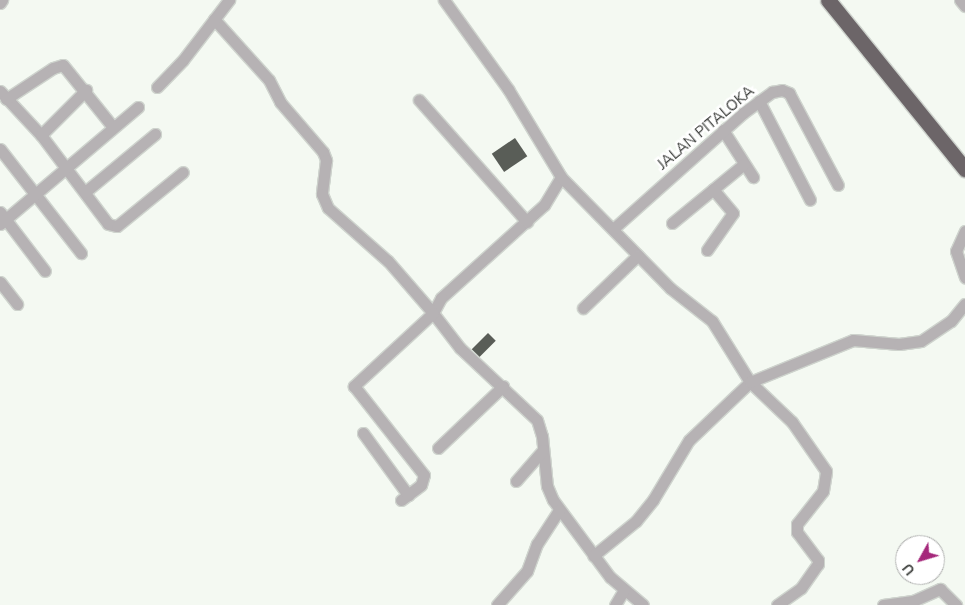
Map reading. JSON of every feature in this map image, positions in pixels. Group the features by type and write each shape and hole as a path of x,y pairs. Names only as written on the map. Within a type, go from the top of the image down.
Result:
{"highway":[{"path":"828,0 965,169"}],"street":[{"path":"157,87 183,60 229,0"},
{"path":"444,0 508,89 560,177 670,288 712,321 750,382 792,422 826,471 823,491 797,524 797,532 818,560 818,564 801,588 777,605"},
{"path":"960,0 965,6"},
{"path":"214,19 269,80 280,102 323,152 326,160 322,194 328,208 388,261 460,348 503,386 541,427 547,486 559,510 593,556 624,590 643,605"},
{"path":"112,126 86,90 60,65 3,95 41,135 108,224 116,226 183,172"},
{"path":"41,135 86,90"},
{"name":"JALAN PITALOKA","path":"613,229 723,130 772,92 789,92 838,185"},
{"path":"419,100 527,222"},
{"path":"758,101 810,200"},
{"path":"45,271 2,219 37,195 112,126 138,106"},
{"path":"723,130 753,177"},
{"path":"85,192 155,134"},
{"path":"0,149 81,253"},
{"path":"672,223 744,164"},
{"path":"363,433 404,498 421,486 424,475 354,386 432,313 441,298 527,222 552,196 560,177"},
{"path":"707,250 733,213 713,189"},
{"path":"965,231 956,251 965,277"},
{"path":"583,308 638,255"},
{"path":"0,282 17,304"},
{"path":"593,556 636,521 653,500 689,440 750,382 853,340 898,344 921,341 951,321 965,304"},
{"path":"438,448 503,386"},
{"path":"516,481 543,450"},
{"path":"498,605 527,571 537,544 559,510"},
{"path":"883,605 913,601 940,589 956,605"},
{"path":"615,605 624,590"}],"building":[{"path":"515,138 527,156 504,172 492,154"},
{"path":"488,333 496,341 480,357 472,349"}]}
